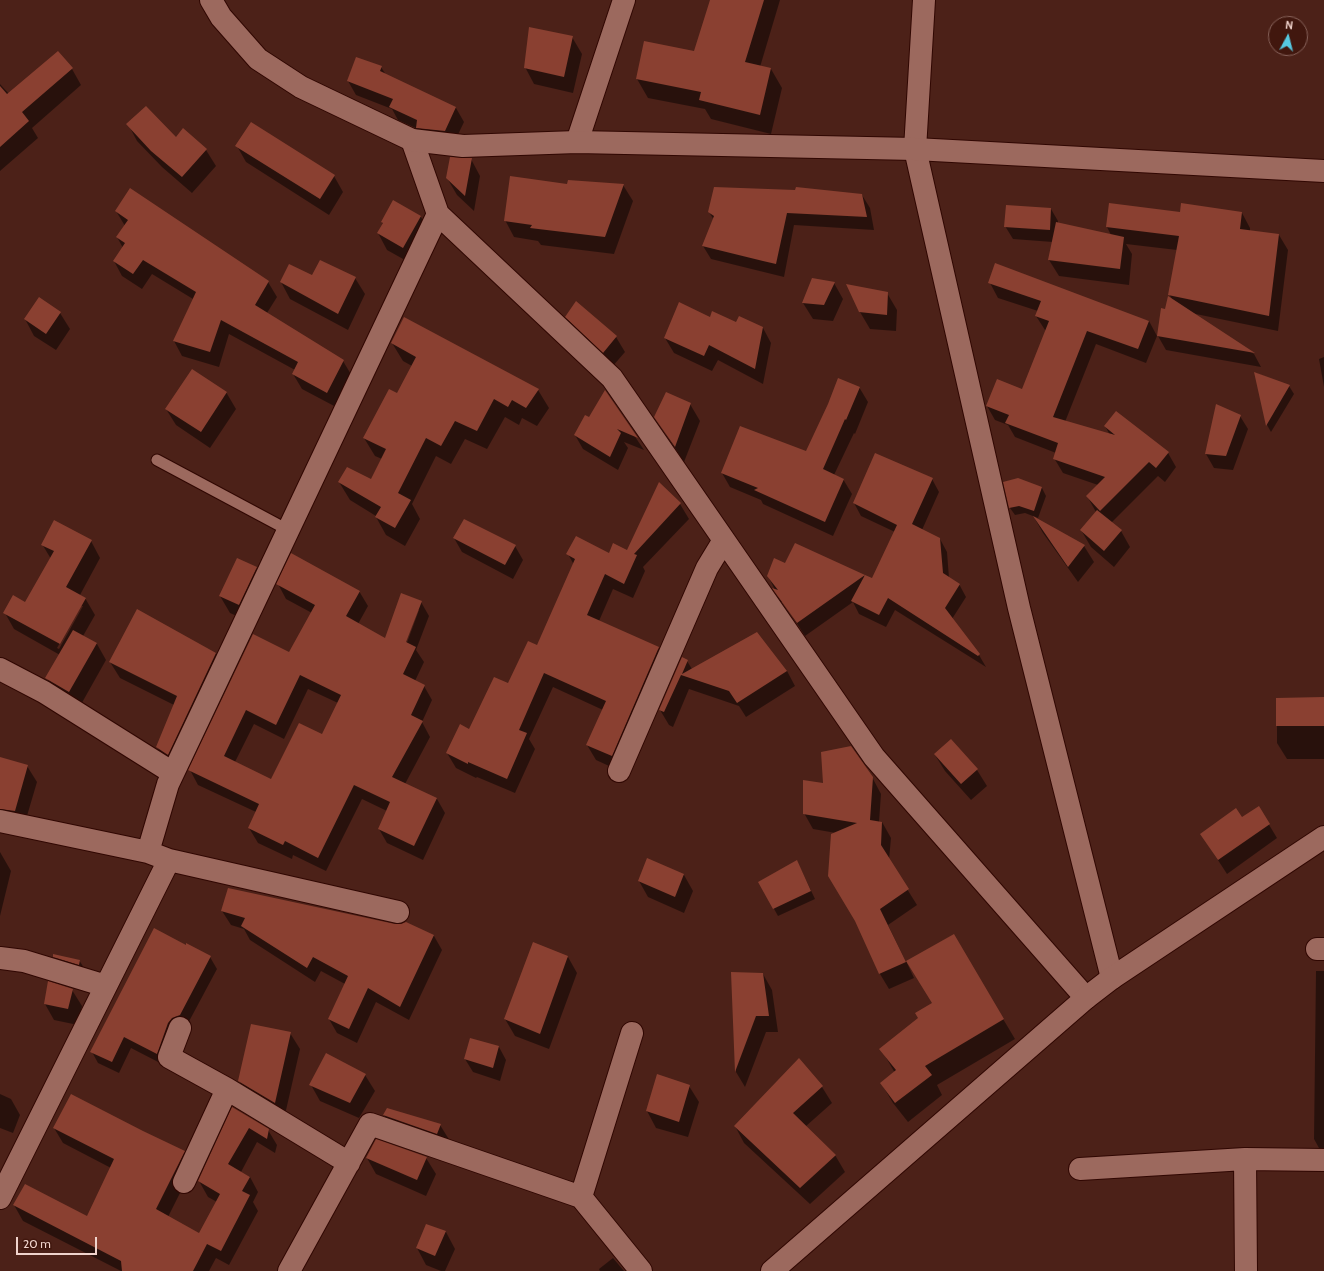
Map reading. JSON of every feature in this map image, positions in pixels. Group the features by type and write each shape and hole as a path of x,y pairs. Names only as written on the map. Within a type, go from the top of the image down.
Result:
{"street":[{"path":"210,0 221,17 258,59 301,87 412,140 463,146 577,142 915,149 1324,171"},
{"path":"577,142 624,0"},
{"path":"924,0 915,149 1019,608 1112,978"},
{"path":"412,140 438,214 612,378 874,758 1086,998"},
{"path":"148,852 168,784 173,773 438,214"},
{"path":"619,771 707,568 724,540"},
{"path":"0,669 44,692 173,773"},
{"path":"0,821 148,852 169,860 398,912"},
{"path":"772,1271 1086,998 1112,978 1324,837"},
{"path":"0,1198 169,860"},
{"path":"0,958 24,961 106,986"},
{"path":"180,1028 170,1057 226,1088 349,1163"},
{"path":"581,1197 632,1033"},
{"path":"184,1182 226,1088"},
{"path":"289,1271 370,1124 581,1197 641,1271"},
{"path":"1080,1169 1245,1159 1324,1160"},
{"path":"1245,1159 1246,1271"}],"lane":[{"path":"157,460 288,530"}],"building":[{"path":"710,0 764,0 745,62 771,68 760,115 699,100 701,92 636,79 644,41 694,51"},
{"path":"529,27 573,36 564,77 524,68"},
{"path":"58,51 73,68 22,112 29,121 0,147 0,86 7,94"},
{"path":"356,57 382,66 380,71 456,107 445,131 416,128 417,120 389,107 393,99 347,81"},
{"path":"146,106 176,137 183,128 207,149 182,177 151,151 126,124"},
{"path":"251,122 335,175 320,199 235,146"},
{"path":"450,157 472,158 465,196 446,178"},
{"path":"510,176 567,184 568,180 624,184 605,237 530,228 532,225 504,221"},
{"path":"714,187 795,190 796,187 862,194 867,217 787,213 776,264 702,246 714,216 708,212"},
{"path":"130,188 269,281 255,305 344,360 327,393 292,374 298,362 221,320 210,352 173,341 196,292 143,260 133,274 113,261 125,243 116,237 128,220 115,211"},
{"path":"393,200 421,216 403,248 377,233"},
{"path":"1109,203 1180,212 1181,203 1242,212 1240,229 1279,234 1269,316 1168,295 1179,236 1106,227"},
{"path":"1006,205 1051,208 1050,230 1004,227"},
{"path":"1056,222 1124,237 1120,269 1048,260"},
{"path":"320,260 356,277 338,314 280,282 289,264 312,275"},
{"path":"995,263 1149,321 1138,349 1087,331 1053,417 1115,435 1104,426 1116,411 1169,452 1156,468 1149,462 1100,511 1086,496 1105,477 1053,459 1058,443 1005,423 1009,415 986,406 997,379 1022,389 1049,321 1035,316 1041,301 988,283"},
{"path":"812,278 835,282 824,305 802,303"},
{"path":"846,284 888,292 887,315 859,312"},
{"path":"1168,296 1255,353 1157,336 1161,308 1165,309"},
{"path":"39,297 61,312 46,334 24,319"},
{"path":"576,301 617,336 603,353 565,317"},
{"path":"679,302 710,317 712,311 736,322 739,316 763,327 755,369 709,345 704,356 664,338"},
{"path":"404,317 539,389 526,408 512,400 508,407 494,399 477,431 455,421 441,446 426,438 398,493 411,500 395,528 375,517 381,507 338,482 347,467 371,479 386,449 363,438 389,389 397,393 416,357 391,343"},
{"path":"192,369 227,392 201,432 165,409"},
{"path":"1254,372 1290,385 1266,426"},
{"path":"838,378 860,387 823,469 844,479 825,522 754,490 758,488 721,473 740,426 806,451 828,404"},
{"path":"605,390 638,438 617,429 621,433 610,457 574,435 585,415 589,417"},
{"path":"666,392 691,403 675,447 654,417"},
{"path":"1216,404 1241,415 1226,456 1205,454"},
{"path":"875,453 933,478 912,524 940,538 943,573 960,584 945,608 980,654 978,656 888,598 879,615 851,601 865,575 872,578 897,525 853,503"},
{"path":"1018,478 1042,487 1034,511 1019,506 1009,508 1003,482"},
{"path":"659,482 681,503 634,554 637,555 624,584 605,574 587,615 659,647 612,756 586,745 606,701 544,673 519,730 527,733 507,779 468,762 468,764 446,753 460,724 469,729 494,677 508,683 528,641 537,645 575,559 566,554 576,536 609,553 613,543 627,550"},
{"path":"1097,510 1122,530 1104,551 1080,530"},
{"path":"1033,516 1085,545 1068,567"},
{"path":"464,519 516,545 505,565 453,538"},
{"path":"54,520 92,540 66,587 86,598 60,644 3,613 13,595 25,602 54,551 41,545"},
{"path":"795,543 865,575 797,623 772,588 778,590 767,576 774,558 785,563"},
{"path":"291,553 360,591 346,616 385,638 401,593 422,601 406,642 416,647 403,674 425,685 411,715 423,721 392,777 437,798 414,846 378,829 390,802 354,785 318,858 285,841 283,845 248,828 259,804 188,770 253,634 289,652 315,605 276,584","holes":["300,675 341,695 322,734 299,723 271,779 224,756 246,710 276,725"]},
{"path":"237,558 257,567 239,605 219,596"},
{"path":"137,609 216,653 168,755 156,747 177,696 109,662"},
{"path":"73,630 97,643 69,692 45,678"},
{"path":"757,632 787,671 737,703 729,691 681,675 664,712 659,710 682,657 688,660 682,674"},
{"path":"1324,697 1324,726 1276,726 1276,698"},
{"path":"951,739 978,769 961,784 934,754"},
{"path":"851,746 873,777 870,820 882,822 881,845 909,889 880,909 906,962 879,974 855,921 828,876 831,834 857,823 803,814 803,780 823,783 821,752"},
{"path":"0,757 28,765 15,811 0,809"},
{"path":"1259,806 1270,824 1218,860 1200,834 1236,808 1242,817"},
{"path":"647,858 684,874 675,897 638,881"},
{"path":"797,860 811,891 773,909 758,882"},
{"path":"228,888 395,924 406,922 434,935 400,1007 368,988 349,1029 328,1019 348,976 313,957 307,968 241,926 245,918 221,911"},
{"path":"154,928 211,956 180,1015 172,1018 168,1023 157,1054 124,1037 112,1062 90,1052"},
{"path":"954,934 1004,1019 925,1066 932,1075 895,1103 880,1083 896,1070 879,1049 918,1018 915,1013 932,1003 906,961"},
{"path":"533,942 568,956 540,1034 504,1019"},
{"path":"53,954 80,960 79,965 53,957"},
{"path":"731,972 763,973 769,1016 756,1016 735,1072"},
{"path":"48,981 73,989 68,1009 44,1004"},
{"path":"251,1024 291,1032 275,1103 238,1081"},
{"path":"470,1038 499,1046 493,1068 464,1059"},
{"path":"326,1053 366,1074 350,1103 309,1085"},
{"path":"799,1058 823,1086 793,1113 836,1155 800,1188 734,1126"},
{"path":"657,1074 690,1085 679,1122 646,1111"},
{"path":"71,1094 185,1151 156,1209 199,1233 220,1194 198,1181 232,1107 269,1129 267,1139 249,1128 228,1164 250,1177 242,1191 250,1195 221,1251 207,1244 193,1271 122,1271 121,1261 13,1205 25,1184 87,1216 114,1159 53,1128"},
{"path":"387,1108 441,1124 437,1134 383,1115"},
{"path":"376,1139 427,1157 417,1180 366,1158"},
{"path":"426,1224 446,1231 435,1256 416,1248"}]}
